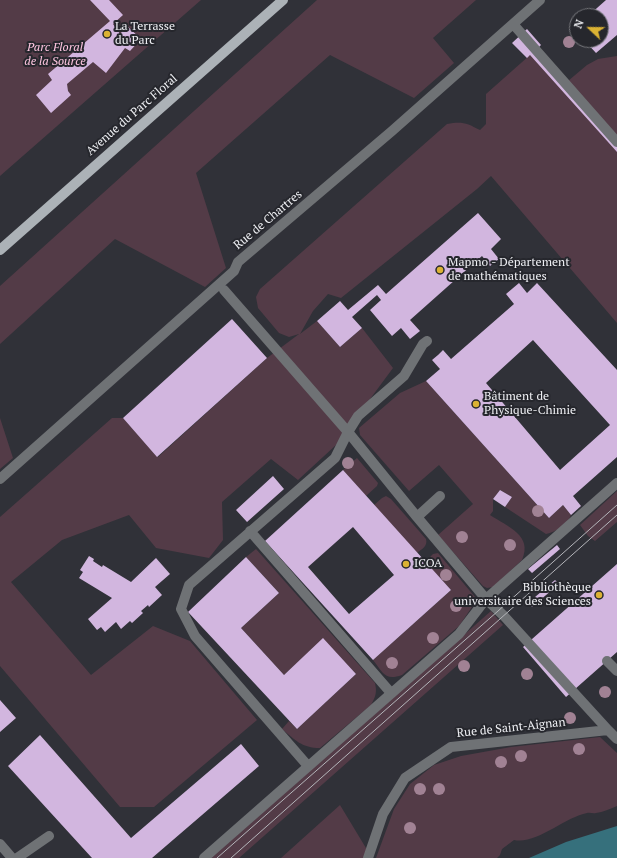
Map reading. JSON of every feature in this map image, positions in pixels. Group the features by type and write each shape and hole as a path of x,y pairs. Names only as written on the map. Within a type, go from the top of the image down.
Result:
{"main road":[{"name":"Avenue du Parc Floral","path":"0,250 282,0"}],"street":[{"name":"Rue de Chartres","path":"0,479 228,277 234,271 238,262 392,132 540,0"},
{"path":"513,24 617,142"},
{"path":"224,290 348,432 486,599 504,616 617,739"},
{"path":"308,766 195,636 182,609 189,585 335,458 358,416 404,376 426,341"},
{"path":"204,858 459,634 486,599 617,483"},
{"path":"417,517 440,496"},
{"path":"250,531 391,693"},
{"path":"607,661 616,671"},
{"name":"Rue de Saint-Aignan","path":"368,858 383,814 405,778 451,747 608,730"},
{"path":"17,858 49,836"},
{"path":"0,844 12,858"}],"green space":[{"name":"Parc Floral de la Source","path":"0,0 201,0 0,176"},
{"path":"317,0 476,0 433,38 454,63 414,98 330,55 196,173 226,268 205,287 115,239 0,344 0,286"},
{"path":"530,55 568,81 587,65 598,59 617,56 617,323 491,176 477,189 341,298 328,294 313,311 300,334 317,321 340,347 362,328 393,368 336,445 298,480 271,459 222,502 223,540 209,558 156,548 129,515 62,540 11,582 91,675 153,626 190,641 257,720 154,807 120,807 0,666 0,517 112,418 123,418 158,457 267,358 299,334 289,337 279,333 258,308 256,297 260,289 447,124 464,123 480,130 486,124 486,94"},
{"path":"426,381 549,518 563,505 571,515 561,527 546,534 505,507 512,497 500,490 493,499 493,511 490,515 517,533 524,544 525,551 522,560 493,587 487,588 483,586 438,535 473,504 439,465 409,491 360,435 359,428 400,393"},
{"path":"0,418 13,458 0,469"},
{"path":"357,458 378,483 377,486 366,496 343,470"},
{"path":"617,491 617,522 595,541 588,536 580,525"},
{"path":"386,496 391,499 426,539 423,549 417,553 374,505"},
{"path":"256,549 375,683 376,694 371,705 320,748 303,745 282,729 289,721 297,729 356,674 323,639 284,675 241,628 279,593 246,557"},
{"path":"438,553 475,597 476,601 459,626 402,675 392,677 385,675 373,660 451,590 425,562 433,554"},
{"path":"491,611 503,625 239,858 211,858"},
{"path":"600,737 617,753 617,806 601,812 588,813 578,816 532,838 514,840 502,849 497,858 376,858 394,809 410,784 434,765 461,756 511,747"},
{"path":"340,805 372,858 281,858"}],"water":[{"path":"617,826 617,858 529,858 566,842"}],"building":[{"path":"90,0 109,0 123,15 113,24 120,34 127,26 141,39 130,51 125,48 106,73 93,62 67,84 68,91 71,95 51,113 36,95 52,80 48,74 110,21"},
{"path":"606,0 617,0 617,35 609,42 609,8 597,8"},
{"path":"527,29 541,45 538,48 617,136 617,152 530,55 527,58 512,43"},
{"path":"591,48 602,48 596,53"},
{"name":"Mapmo - Département de mathématiques","path":"478,213 501,239 491,249 499,259 490,266 482,256 410,320 420,331 410,339 401,328 392,336 370,310 381,300 377,295 352,317 362,328 340,347 317,321 340,301 348,310 378,285 386,294"},
{"name":"Bâtiment de Physique-Chimie","path":"519,283 527,293 537,283 617,370 617,457 573,496 581,506 571,515 563,505 549,518 426,381 440,369 432,360 443,350 451,359 514,304 506,294","holes":["533,340 610,425 560,470 486,383"]},
{"path":"232,319 267,358 157,457 123,418"},
{"name":"ICOA","path":"343,470 451,590 373,660 265,541","holes":["353,527 394,575 349,614 308,567"]},
{"path":"273,476 284,489 247,522 236,510"},
{"path":"500,490 512,497 505,507 493,499"},
{"path":"557,545 560,549 532,573 528,569"},
{"path":"89,556 94,559 93,561 102,567 103,565 131,582 156,558 170,574 155,587 162,595 149,607 148,605 141,611 143,613 132,623 130,621 121,629 116,622 105,632 101,627 97,630 88,619 112,598 79,578 83,572 80,570"},
{"path":"246,557 279,593 241,628 284,675 323,638 356,674 297,729 188,612"},
{"name":"Bibliothèque universitaire des Sciences","path":"617,564 617,652 566,697 523,647"},
{"path":"555,580 559,584 532,607 528,603"},
{"path":"0,700 16,718 0,732"},
{"path":"40,735 131,838 241,744 259,766 152,858 92,858 8,766"}],"tram line":[{"path":"217,858 617,505"},
{"path":"231,858 617,515"}],"place":[{"name":"La Terrasse du Parc","path":"107,34"},
{"name":"Mapmo - Département de mathématiques","path":"440,270"},
{"name":"Bâtiment de Physique-Chimie","path":"476,404"},
{"name":"ICOA","path":"406,564"},
{"name":"Bibliothèque universitaire des Sciences","path":"599,595"}]}
